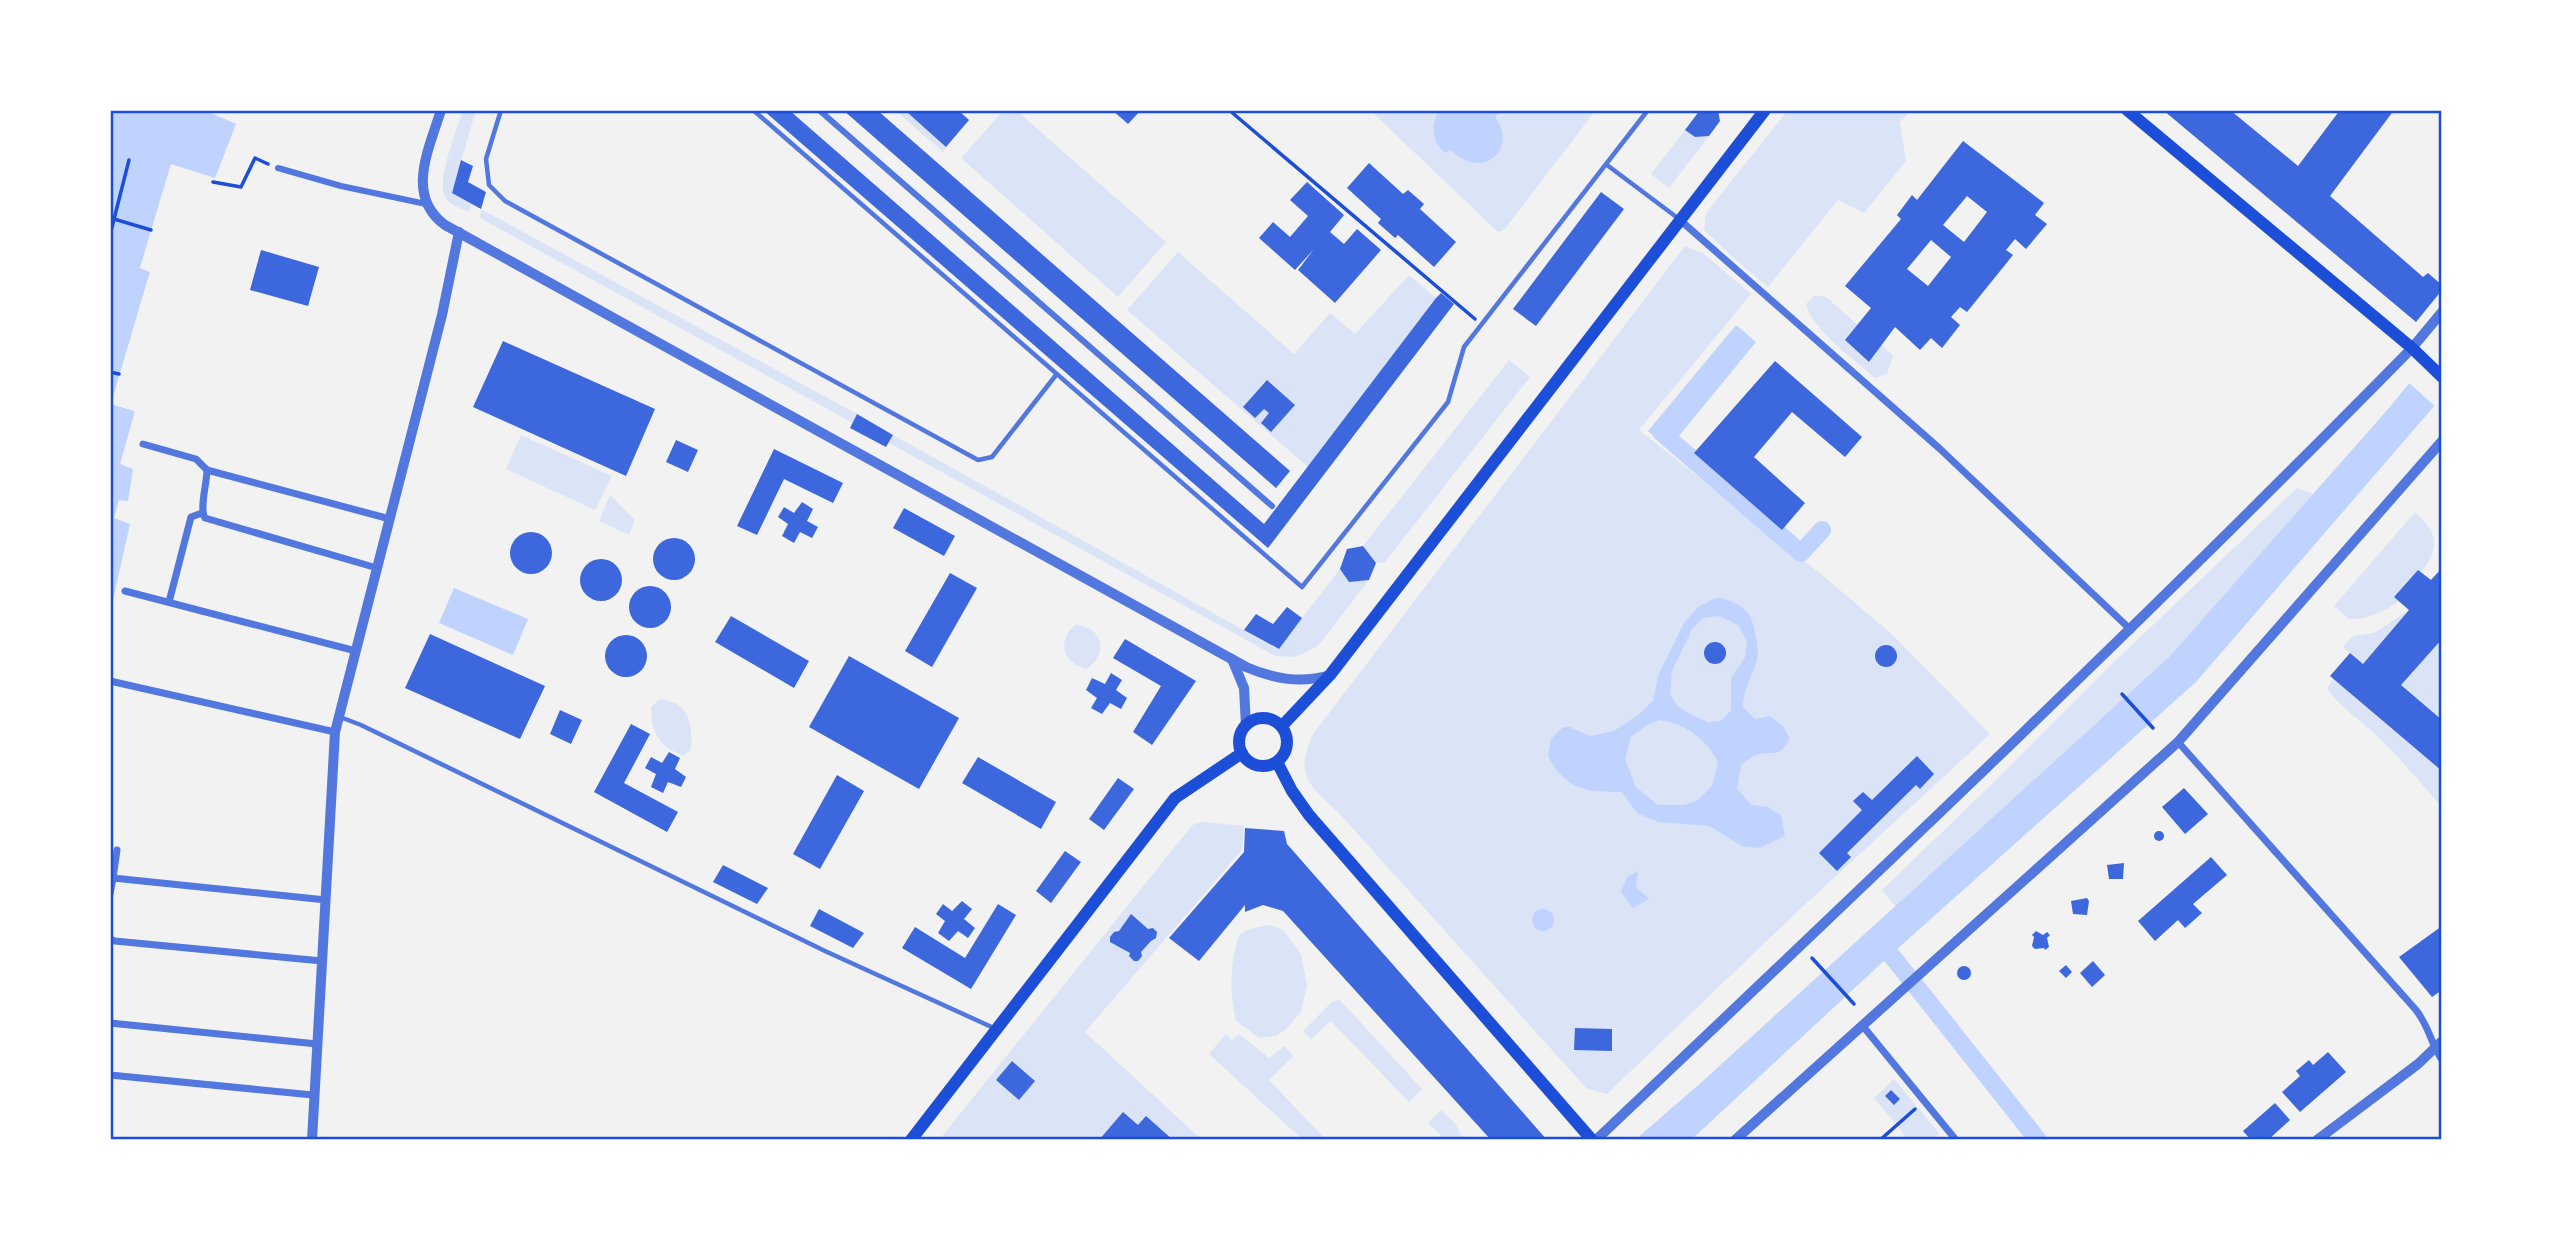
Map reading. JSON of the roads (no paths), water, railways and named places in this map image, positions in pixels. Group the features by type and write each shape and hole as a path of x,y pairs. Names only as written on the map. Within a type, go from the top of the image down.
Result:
{"main road":[{"path":"1282,726 1330,675 1765,110"},
{"path":"2127,110 2416,352 2442,377"},
{"path":"1261,718 1282,726 1288,741 1287,750 1277,762 1261,766 1246,760 1240,738 1245,726 1261,718"},
{"path":"911,1140 1175,799 1242,753"},
{"path":"1277,762 1292,791 1309,815 1594,1140"}],"street":[{"path":"441,110 422,183 426,204 433,216 1232,659 1276,679 1321,678 1330,675"},
{"path":"819,110 1272,506"},
{"path":"278,168 341,186 426,204"},
{"path":"1680,220 1939,448 2131,630"},
{"path":"312,1140 335,732 442,315 459,232"},
{"path":"1594,1140 1923,831 2416,352 2442,312"},
{"path":"1735,1140 2178,742 2442,441"},
{"path":"143,444 196,460 207,470 390,519"},
{"path":"207,470 202,513 205,518 377,568"},
{"path":"169,602 191,517 202,513"},
{"path":"125,591 356,651"},
{"path":"1232,659 1244,688 1245,726"},
{"path":"114,682 335,732"},
{"path":"2178,742 2416,1010 2438,1044 2442,1060"},
{"path":"110,894 117,850"},
{"path":"113,878 326,900"},
{"path":"110,939 321,961"},
{"path":"110,1023 317,1044"},
{"path":"1862,1025 1956,1140"},
{"path":"2318,1140 2418,1064 2438,1044"},
{"path":"110,1076 313,1095"}],"lane":[{"path":"501,110 486,159 489,185 505,201 978,460 992,457 1056,374"},
{"path":"753,110 1302,587 1448,402 1464,347 1648,110"},
{"path":"1607,165 1680,220"},
{"path":"339,717 373,731 825,951 996,1029"}],"water":[{"path":"110,110 204,110 236,124 215,178 171,165 140,268 150,272 111,404 135,411 120,464 133,469 128,501 119,500 114,518 130,524 110,613"},
{"path":"1439,110 1502,110 1495,117 1503,140 1500,150 1485,162 1474,163 1451,150 1445,153 1437,143 1434,133"},
{"path":"1736,325 1756,342 1669,448 1648,431"},
{"path":"2442,343 2442,397 2196,682 1886,959 1691,1140 1635,1140 2170,656 2389,408"},
{"path":"454,588 528,619 513,655 439,623"},
{"path":"1718,597 1740,606 1749,615 1758,654 1743,707 1755,719 1770,716 1782,725 1790,738 1783,749 1756,755 1741,765 1737,789 1752,805 1768,807 1781,815 1785,836 1759,848 1742,846 1709,826 1658,822 1637,813 1622,792 1587,790 1570,782 1562,776 1548,756 1551,739 1563,727 1570,727 1590,736 1614,731 1653,701 1658,676 1684,623 1698,607","holes":["1719,616 1738,625 1747,641 1745,657 1731,678 1731,710 1721,721 1708,722 1678,707 1670,694 1672,671 1692,629 1703,618","1660,720 1678,725 1694,734 1708,746 1718,762 1712,786 1698,800 1685,805 1658,805 1636,787 1625,759 1631,736"]},
{"path":"1638,871 1636,887 1649,899 1633,908 1621,892 1627,877"},
{"path":"1543,909 1551,912 1554,920 1551,928 1543,931 1535,928 1532,920 1535,912"}],"waterway":[{"path":"1666,426 1661,432 1801,553 1822,530"},
{"path":"1880,941 2038,1140"}]}
